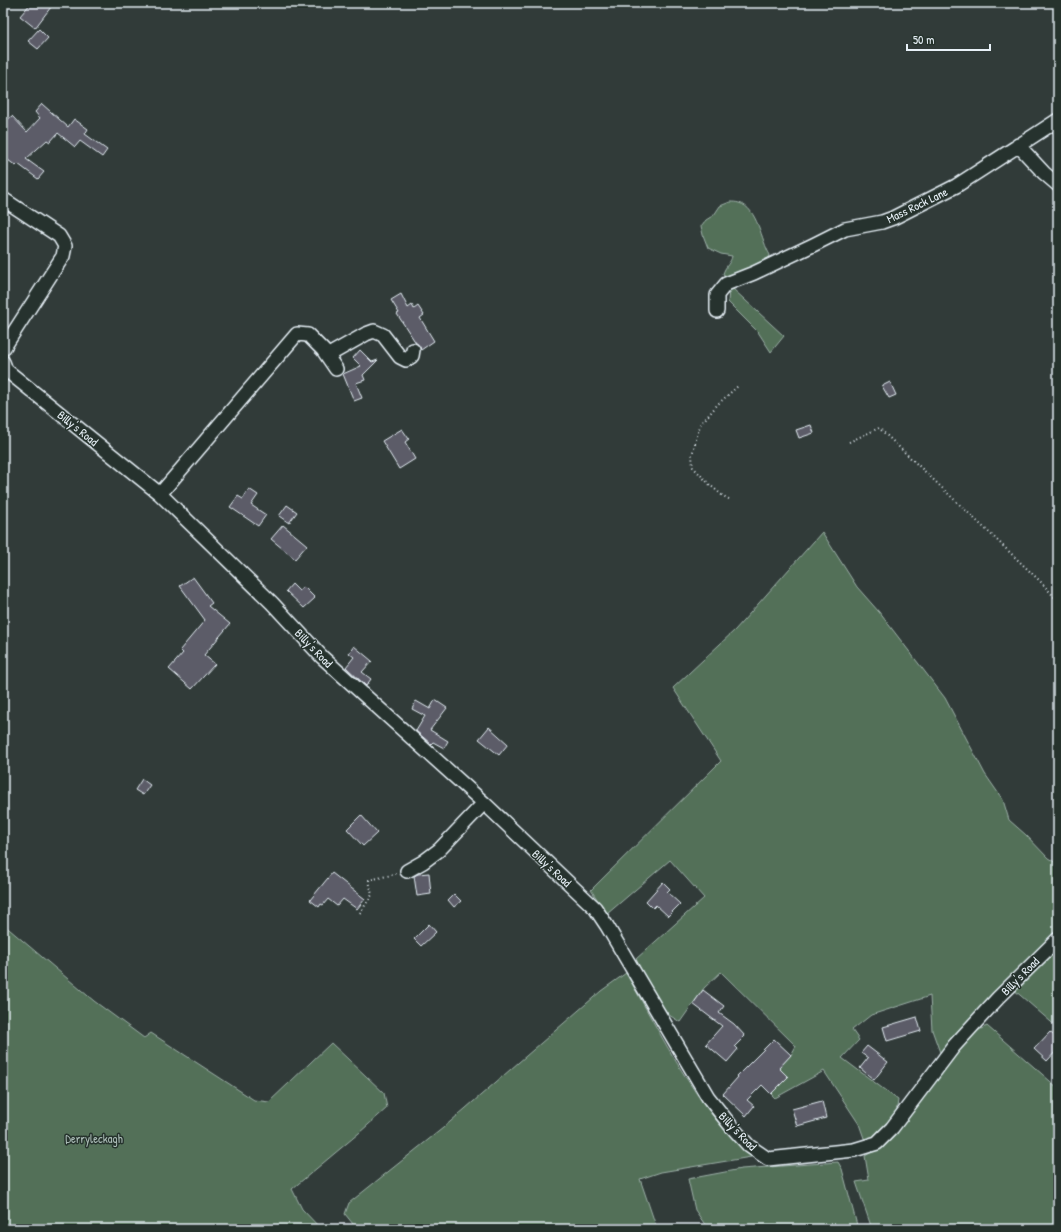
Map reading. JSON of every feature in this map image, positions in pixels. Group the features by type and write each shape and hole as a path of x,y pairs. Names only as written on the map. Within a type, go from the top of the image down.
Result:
{"street":[{"name":"Mass Rock Lane","path":"718,311 717,295 726,284 760,270 845,229 882,222 893,218 956,186 1058,120"},
{"path":"1018,145 1044,173 1058,185"},
{"path":"3,199 59,236 65,246 63,256 3,348"},
{"path":"327,356 374,331 383,335 400,357 406,360 412,356 413,350"},
{"path":"160,494 297,334 308,334 336,369"},
{"name":"Billy's Road","path":"3,362 6,370 160,494 272,603 322,657 484,803 595,908 708,1097 749,1146 768,1159 854,1150 877,1143 892,1128 954,1046 998,998 1058,939"},
{"path":"407,871 423,862 439,850 484,803"}],"path":[{"path":"729,499 722,496 710,486 693,467 692,456 700,425 718,404 739,385"},
{"path":"849,442 879,428 1040,581 1058,601"},
{"path":"360,913 372,895 369,880 407,871"}],"green space":[{"path":"730,202 739,203 751,211 770,255 768,260 729,278 723,274 732,256 721,254 708,248 701,226 706,220 714,215 720,206"},
{"path":"732,288 784,336 771,352 758,332 728,302 729,290"},
{"path":"822,532 857,587 879,612 945,698 985,774 1003,800 1009,820 1048,858 1058,864 1058,934 942,1058 932,1030 930,996 871,1015 852,1030 859,1040 842,1058 898,1100 896,1115 874,1137 865,1141 859,1124 824,1071 775,1098 771,1094 788,1077 779,1068 791,1055 796,1046 721,972 704,988 680,1022 669,1015 650,989 636,959 704,898 670,860 607,914 591,890 721,761 673,688 735,630"},
{"name":"Derryleckagh","path":"3,924 94,1001 144,1038 151,1033 254,1100 269,1102 331,1043 384,1093 387,1108 292,1189 302,1209 321,1229 3,1229"},
{"path":"1058,946 1058,1028 1013,989"},
{"path":"626,973 681,1070 697,1094 731,1138 751,1157 661,1172 640,1179 657,1229 357,1229 345,1214 349,1203 443,1128 601,991"},
{"path":"987,1026 1058,1088 1058,1229 872,1229 856,1182 869,1180 865,1156 886,1144 920,1097 971,1034"},
{"path":"838,1162 842,1169 858,1229 708,1229 695,1210 688,1179 741,1169"}],"building":[{"path":"31,3 46,3 51,7 35,28 20,16"},
{"path":"39,29 48,38 38,49 28,41"},
{"path":"42,104 68,127 74,119 88,129 85,134 107,150 102,157 80,141 75,147 58,133 50,142 47,140 26,159 44,172 38,179 18,164 16,166 8,160 3,166 3,123 12,116 27,132 40,118 35,112"},
{"path":"401,294 408,308 412,305 414,309 418,306 424,315 420,318 434,341 421,350 397,314 399,313 391,300"},
{"path":"360,350 372,362 378,360 363,375 365,380 356,383 362,398 354,401 343,374 361,366 353,358"},
{"path":"890,382 896,395 889,398 882,386"},
{"path":"811,425 814,433 799,438 796,430"},
{"path":"402,429 409,439 405,442 415,459 399,469 382,441"},
{"path":"249,489 258,495 251,505 266,515 258,526 230,507 238,496 243,499"},
{"path":"287,505 297,512 289,523 279,516"},
{"path":"283,525 307,545 295,559 271,539"},
{"path":"193,577 212,603 208,606 230,624 204,655 215,664 192,689 169,669 183,653 180,650 205,620 180,586"},
{"path":"292,584 299,591 304,587 315,598 304,608 286,591"},
{"path":"354,646 372,661 362,672 371,679 366,686 346,667 354,657 349,653"},
{"path":"435,700 447,708 430,730 448,741 444,748 433,742 431,744 416,731 425,716 412,709 416,701 430,709"},
{"path":"489,727 508,744 499,755 479,739"},
{"path":"142,779 150,785 143,795 135,790"},
{"path":"361,815 377,833 363,846 347,829"},
{"path":"332,873 365,899 357,909 343,899 337,906 328,899 319,907 310,900"},
{"path":"429,873 431,894 417,896 414,876"},
{"path":"663,882 670,889 667,892 680,904 668,916 656,905 653,908 646,901"},
{"path":"454,894 461,901 454,907 448,900"},
{"path":"429,924 436,932 421,946 414,939"},
{"path":"703,990 724,1006 719,1013 734,1024 745,1036 735,1046 738,1049 727,1062 706,1044 722,1026 693,1004"},
{"path":"917,1017 921,1031 887,1041 883,1027"},
{"path":"1050,1032 1058,1039 1058,1049 1047,1061 1034,1049"},
{"path":"774,1039 791,1055 779,1068 788,1077 771,1094 762,1085 747,1100 754,1106 746,1116 723,1094 738,1077 737,1076"},
{"path":"867,1046 888,1062 874,1080 860,1068 868,1058 861,1053"},
{"path":"822,1101 826,1118 797,1126 792,1109"}]}
